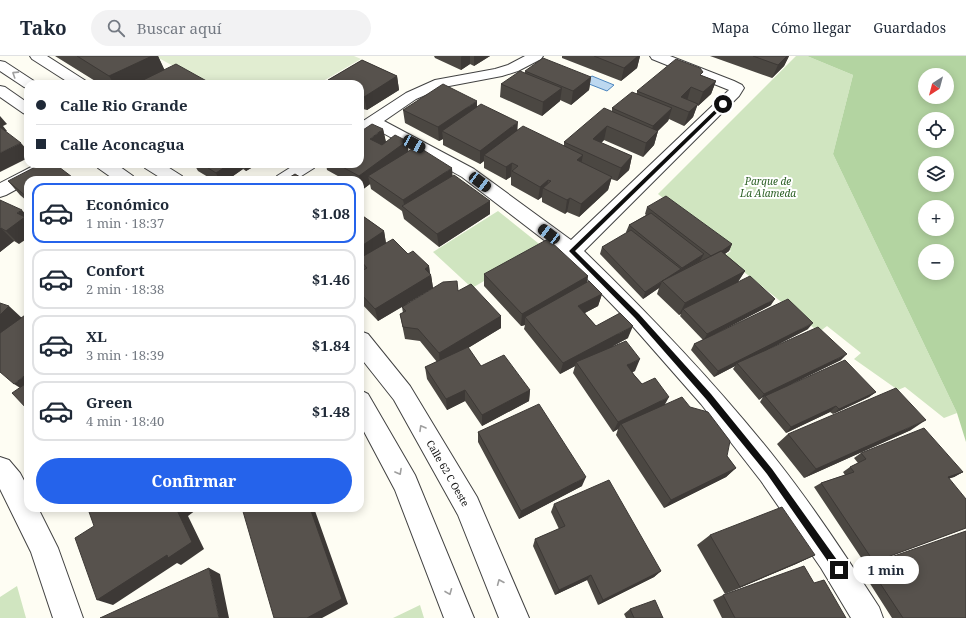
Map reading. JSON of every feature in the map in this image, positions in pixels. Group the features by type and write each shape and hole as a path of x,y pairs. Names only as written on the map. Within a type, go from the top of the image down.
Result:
{"street":[{"path":"37,56 75,80"},
{"path":"366,126 411,96 440,83 497,73 514,68 536,56"},
{"path":"572,251 734,93 737,88 657,56"},
{"path":"0,65 24,81"},
{"path":"0,90 24,107"},
{"path":"366,126 468,173 572,251 637,316 708,397 770,472 831,558 868,618"},
{"path":"28,176 43,168"},
{"path":"110,168 121,176"},
{"path":"157,168 170,176"},
{"path":"289,176 302,168"},
{"path":"0,191 24,178"},
{"name":"Calle 62 C Oeste","path":"364,345 402,393 468,506 510,604 514,618"},
{"path":"364,408 406,484 459,618"},
{"path":"0,470 11,482 24,508"},
{"path":"26,512 44,548 68,618"}],"green space":[{"path":"155,56 354,56 361,59 325,80 199,80"},
{"name":"Parque de La Alameda","path":"796,56 807,56 853,75 833,154 957,413 944,418 905,387 898,390 854,359 861,353 827,326 819,332 724,256 731,251 658,194"},
{"path":"807,56 966,56 966,442 957,413 833,154 853,75"},
{"path":"498,211 543,247 472,288 433,252"},
{"path":"17,586 26,618 0,618 0,597"},
{"path":"420,605 424,618 393,618"}],"water":[{"path":"592,76 614,85 607,91 584,82"}],"building":[{"path":"77,56 152,56 109,76"},
{"path":"594,56 638,56 624,68"},
{"path":"753,56 787,56 778,65"},
{"path":"543,58 591,77 573,91 525,71"},
{"path":"676,59 700,68 703,72 700,75 716,81 703,92 691,87 681,97 698,104 689,112 637,91"},
{"path":"362,60 397,76 364,97 364,80 328,80"},
{"path":"176,64 205,80 143,80"},
{"path":"520,71 562,88 543,102 501,84"},
{"path":"443,84 477,101 438,127 403,110"},
{"path":"632,92 672,108 653,126 612,108"},
{"path":"481,104 518,122 480,151 442,131"},
{"path":"604,108 658,131 646,143 607,126 593,139 632,156 621,168 564,142"},
{"path":"372,124 383,129 370,139 382,145 395,135 407,141 359,176 344,168 364,168 364,129"},
{"path":"523,126 583,155 577,160 612,177 581,204 570,198 567,200 543,188 551,181 548,180 540,187 512,171 518,166 512,163 506,167 484,155"},
{"path":"0,127 21,143 0,153"},
{"path":"417,146 452,168 403,200 368,176"},
{"path":"33,168 60,168 71,176 24,176 24,195 8,181"},
{"path":"208,168 224,168 216,173"},
{"path":"454,175 490,201 437,234 402,206"},
{"path":"666,196 732,244 711,256 647,207"},
{"path":"0,200 22,210 17,213 24,218 6,231 1,228 0,229"},
{"path":"651,213 704,254 682,268 629,225"},
{"path":"364,217 384,231 364,244"},
{"path":"631,230 681,269 645,292 602,247"},
{"path":"393,239 408,254 413,251 429,266 425,269 431,275 375,309 364,297 364,270 367,268 364,265 364,256"},
{"path":"548,239 588,276 522,314 484,274"},
{"path":"721,251 745,271 685,303 662,281"},
{"path":"750,276 775,299 707,334 683,309"},
{"path":"457,281 458,291 471,284 501,316 439,353 418,329 403,327 400,314 406,311 402,307 443,282"},
{"path":"589,281 602,294 578,306 596,326 620,313 633,326 563,363 525,317"},
{"path":"788,299 813,323 718,371 694,344"},
{"path":"0,303 9,306 0,315"},
{"path":"24,316 24,376 14,384 0,372 0,333"},
{"path":"818,327 847,354 764,394 737,363"},
{"path":"626,341 640,359 627,365 634,375 642,384 655,378 669,397 618,422 576,362"},
{"path":"468,347 481,366 504,355 530,390 482,415 465,390 446,399 425,367"},
{"path":"845,360 876,392 839,409 836,406 791,427 765,396"},
{"path":"24,385 24,406 12,393"},
{"path":"896,388 926,420 816,469 788,434"},
{"path":"682,397 690,407 708,412 730,441 727,456 736,468 671,500 621,424"},
{"path":"539,404 586,477 521,511 478,432"},
{"path":"924,428 963,472 948,477 966,499 966,528 874,562 821,483 854,472 850,467 866,459 861,453"},
{"path":"609,480 661,571 603,600 591,575 559,590 535,539 565,526 554,504"},
{"path":"782,507 815,555 740,587 710,535"},
{"path":"89,512 178,512 192,542 168,558 167,555 97,600 75,538 94,526"},
{"path":"243,512 311,512 342,599 307,618 274,618"},
{"path":"966,531 966,618 903,618 868,565"},
{"path":"804,566 814,583 824,580 846,618 735,618 723,595"},
{"path":"209,568 219,618 100,618"},
{"path":"655,600 663,618 634,618 630,609"}],"route":[{"path":"723,104 572,251 637,316 708,397 770,472 839,570"}]}
